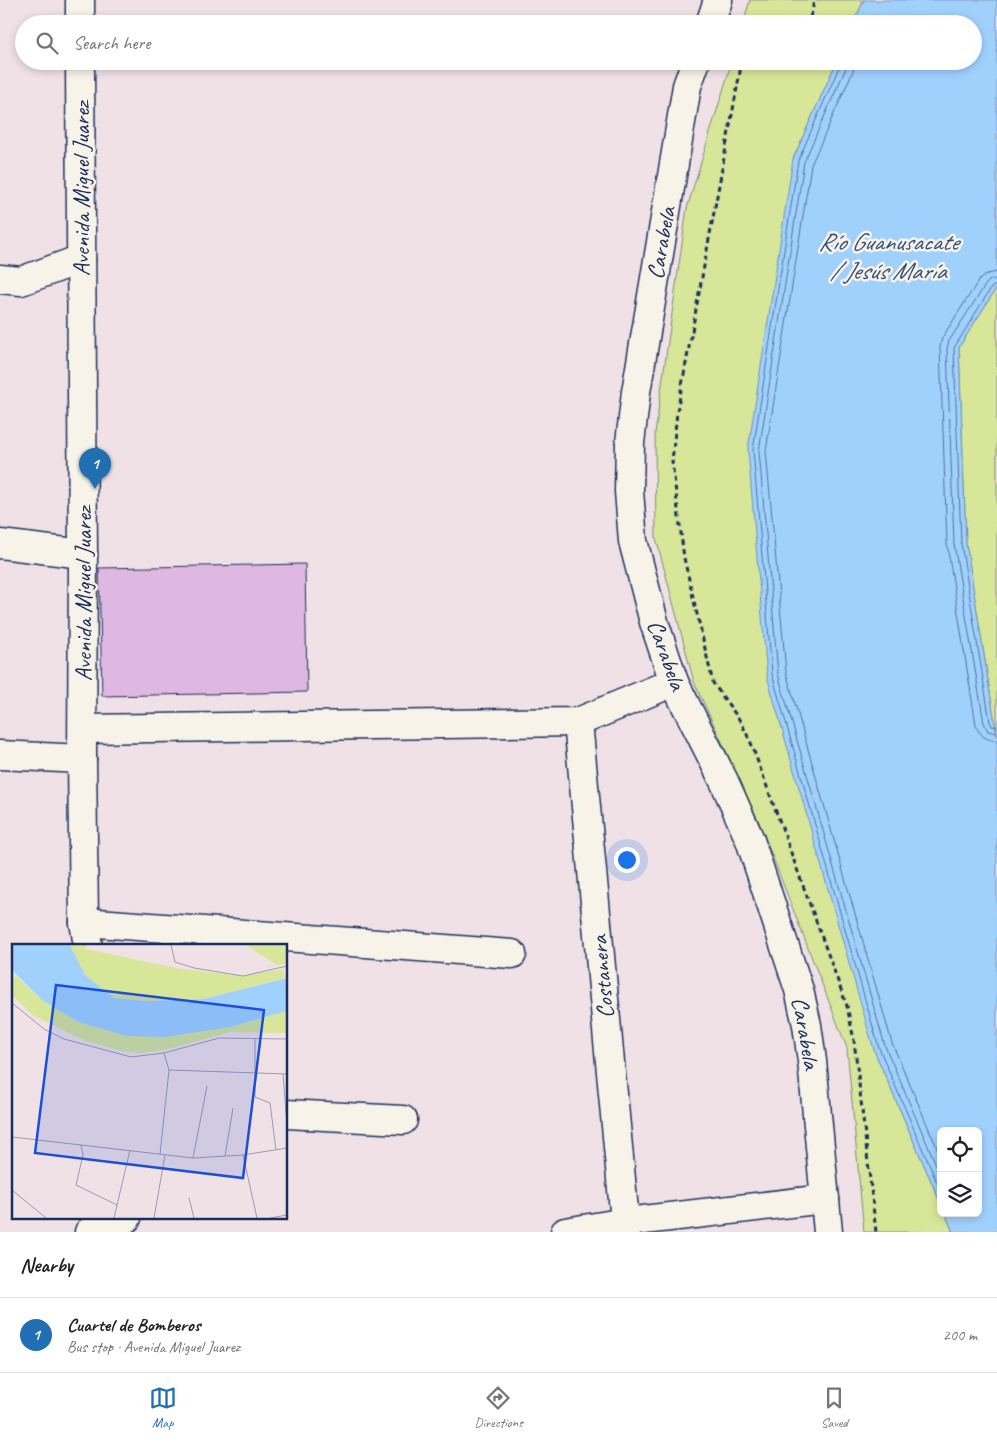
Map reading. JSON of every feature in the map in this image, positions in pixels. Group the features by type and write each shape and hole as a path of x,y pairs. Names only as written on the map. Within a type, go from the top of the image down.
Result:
{"street":[{"path":"80,0 80,15"},
{"path":"713,15 718,0"},
{"name":"Avenida Miguel Juarez","path":"80,70 83,554 82,760 86,934"},
{"name":"Carabela","path":"693,70 687,86 636,392 630,443 629,490 633,541 654,622 674,682 724,782 750,840 799,990 807,1025 812,1061 828,1232"},
{"path":"0,279 21,281 81,259"},
{"path":"0,544 83,554"},
{"path":"83,729 578,722 674,682"},
{"name":"Costanera","path":"578,722 626,1227"},
{"path":"0,755 82,760"},
{"path":"86,934 512,954"},
{"path":"288,1114 403,1120"},
{"path":"565,1232 626,1227 825,1199"},
{"path":"89,1232 122,1220"}],"path":[{"path":"811,15 813,0"},
{"path":"740,70 677,412 672,461 684,558 713,683 741,722 751,743 847,1006 854,1040 876,1232"}],"green space":[{"path":"750,0 864,0 857,15 746,15"},
{"path":"729,70 833,70 793,159 874,1050 937,1195 937,1217 947,1217 953,1232 864,1232 847,1048 759,822 694,682 656,538 655,433 687,208"},
{"path":"997,287 997,736 966,543 959,347"}],"water":[{"name":"Río Guanusacate / Jesús María","path":"864,0 997,0 997,287 959,347 966,543 997,736 997,1232 953,1232 947,1217 982,1217 982,1127 937,1127 937,1195 874,1050 767,676 748,450 793,159 833,70 982,70 982,15 857,15"}],"building":[{"path":"305,564 307,692 102,696 99,568"}],"place":[{"name":"Cuartel de Bomberos","path":"95,489"}]}
